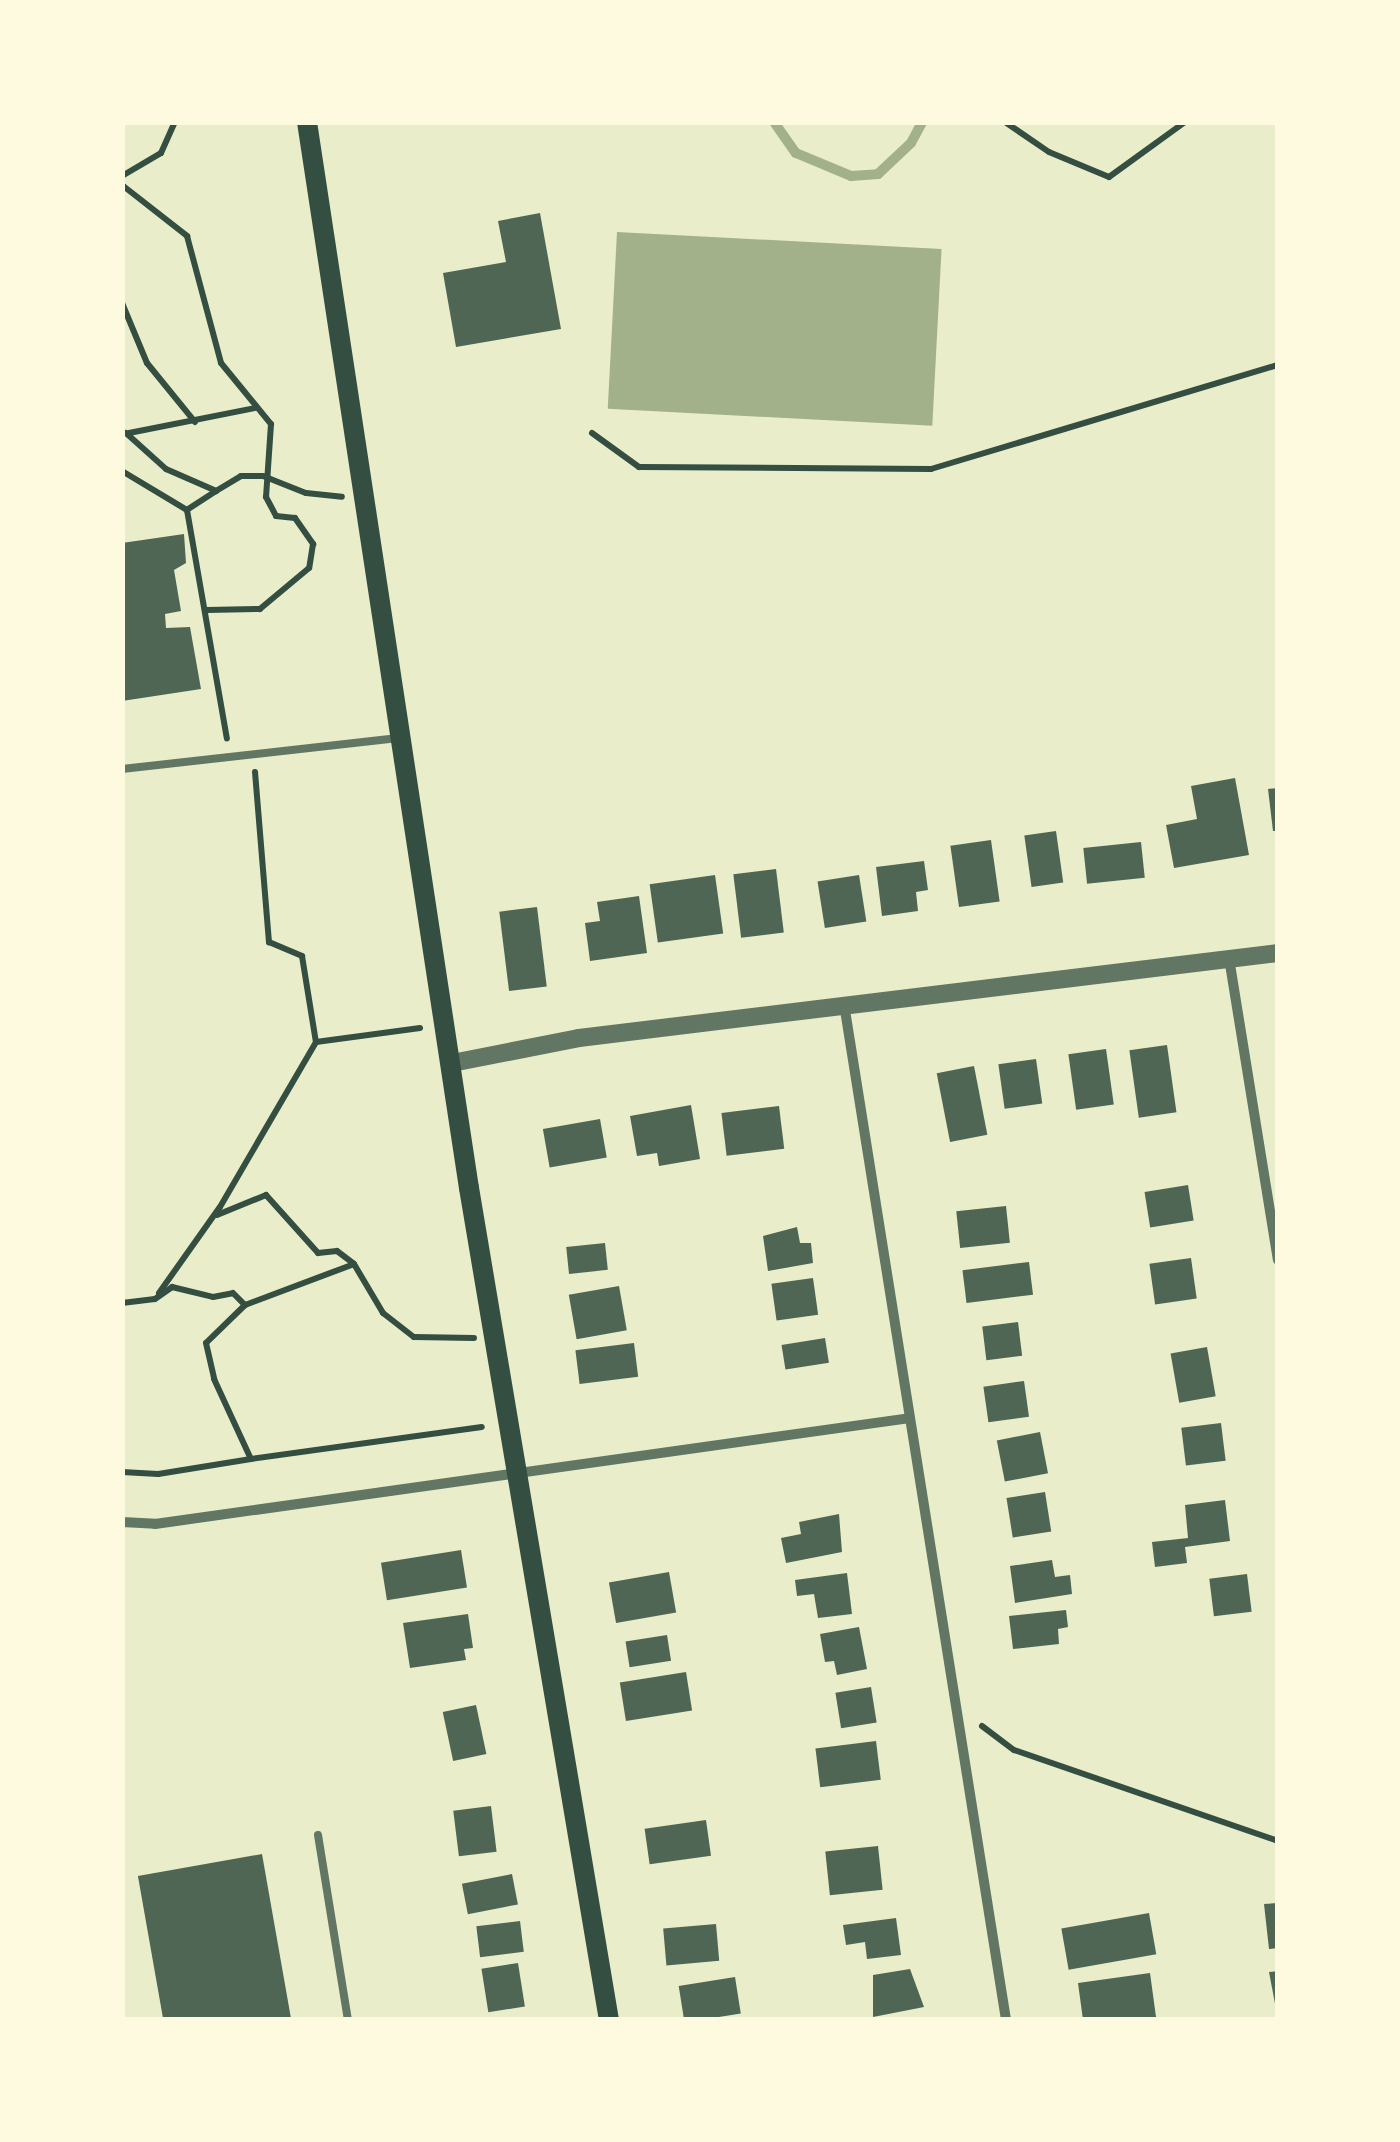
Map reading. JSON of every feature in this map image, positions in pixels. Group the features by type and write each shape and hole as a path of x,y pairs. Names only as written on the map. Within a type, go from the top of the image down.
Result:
{"main road":[{"path":"306,122 516,1472 609,2020"}],"street":[{"path":"452,1063 579,1038 844,1010 1278,952"},
{"path":"1230,958 1278,1260"},
{"path":"844,1010 1006,2020"},
{"path":"122,1522 155,1524 910,1418"}],"lane":[{"path":"122,769 403,738"},
{"path":"318,1835 348,2020"}],"path":[{"path":"122,176 160,152 175,122"},
{"path":"1004,122 1050,152 1109,177 1185,122"},
{"path":"122,186 187,236 220,363 272,424 264,476 276,516 295,518 313,544 309,568 260,609 207,610"},
{"path":"122,303 156,378 195,422"},
{"path":"592,433 639,467 931,469 1278,365"},
{"path":"124,434 256,408"},
{"path":"124,434 166,469 216,490"},
{"path":"122,471 187,510 230,756"},
{"path":"187,510 241,476 264,476 306,493 365,496"},
{"path":"202,1230 316,1042 302,956 269,942 253,752"},
{"path":"316,1042 420,1028"},
{"path":"155,1298 210,1218 266,1195 318,1252 337,1251 354,1264 383,1313 414,1337 494,1334"},
{"path":"251,1459 214,1378 206,1343 245,1305 354,1264"},
{"path":"122,1304 155,1298 172,1287 213,1297 232,1293 245,1305"},
{"path":"122,1472 158,1474 482,1428"},
{"path":"982,1726 1014,1750 1278,1841"}],"shaded area":[{"path":"617,232 942,249 932,426 608,409"}],"building":[{"path":"540,213 561,329 456,347 443,273 506,262 498,221"},
{"path":"184,534 186,563 174,570 181,611 165,614 166,628 190,627 201,689 122,701 122,543"},
{"path":"1235,778 1249,855 1174,868 1166,825 1197,819 1191,786"},
{"path":"1278,788 1278,831 1273,831 1268,789"},
{"path":"1056,831 1063,882 1032,887 1024,835"},
{"path":"991,840 1000,901 959,907 950,846"},
{"path":"1141,842 1145,878 1087,884 1083,848"},
{"path":"924,861 928,890 916,892 918,911 882,916 876,867"},
{"path":"776,869 784,933 741,938 733,874"},
{"path":"715,875 723,933 658,943 650,884"},
{"path":"859,875 866,921 825,928 818,882"},
{"path":"639,896 647,953 590,961 585,923 600,921 597,902"},
{"path":"537,907 547,986 509,991 499,912"},
{"path":"1167,1045 1176,1112 1139,1118 1129,1050"},
{"path":"1106,1049 1114,1104 1076,1110 1068,1054"},
{"path":"1036,1059 1042,1104 1005,1109 998,1064"},
{"path":"974,1066 987,1135 950,1142 937,1073"},
{"path":"691,1105 700,1159 659,1166 657,1153 637,1156 630,1116"},
{"path":"779,1106 784,1149 727,1156 721,1113"},
{"path":"600,1119 607,1157 550,1167 543,1129"},
{"path":"1188,1185 1194,1221 1150,1227 1145,1192"},
{"path":"1006,1206 1010,1243 960,1248 956,1211"},
{"path":"797,1227 800,1243 811,1243 813,1263 768,1271 763,1236"},
{"path":"605,1243 608,1270 569,1274 566,1247"},
{"path":"1191,1258 1197,1299 1155,1304 1149,1264"},
{"path":"1029,1262 1033,1295 967,1303 962,1270"},
{"path":"813,1278 818,1315 777,1320 771,1284"},
{"path":"619,1286 627,1330 577,1339 569,1295"},
{"path":"1018,1322 1022,1356 986,1360 982,1326"},
{"path":"825,1338 829,1363 785,1370 782,1345"},
{"path":"634,1343 638,1377 580,1384 575,1350"},
{"path":"1207,1347 1216,1396 1179,1403 1171,1353"},
{"path":"1024,1381 1029,1417 988,1422 983,1387"},
{"path":"1221,1423 1226,1461 1186,1466 1181,1428"},
{"path":"1040,1432 1048,1473 1005,1482 997,1440"},
{"path":"1045,1492 1051,1532 1013,1538 1006,1498"},
{"path":"1225,1500 1230,1541 1185,1547 1187,1563 1155,1567 1152,1542 1188,1538 1185,1505"},
{"path":"839,1514 842,1552 786,1563 781,1538 801,1534 799,1522"},
{"path":"461,1550 467,1588 387,1600 381,1563"},
{"path":"1052,1560 1055,1577 1070,1575 1072,1594 1015,1603 1010,1566"},
{"path":"669,1572 676,1612 616,1623 609,1583"},
{"path":"847,1573 852,1614 818,1618 814,1594 797,1596 795,1580"},
{"path":"1247,1574 1252,1612 1214,1616 1209,1579"},
{"path":"1066,1610 1068,1627 1058,1629 1059,1644 1013,1649 1009,1616"},
{"path":"468,1614 473,1648 464,1649 466,1660 410,1668 403,1623"},
{"path":"859,1627 867,1669 837,1675 834,1661 825,1662 820,1634"},
{"path":"667,1635 671,1661 630,1667 626,1642"},
{"path":"686,1672 692,1711 626,1721 620,1682"},
{"path":"871,1687 877,1723 841,1728 835,1693"},
{"path":"476,1705 486,1754 453,1761 443,1712"},
{"path":"876,1741 881,1780 820,1787 815,1748"},
{"path":"491,1806 497,1852 459,1856 453,1811"},
{"path":"706,1820 711,1856 650,1864 645,1829"},
{"path":"878,1846 883,1890 830,1895 825,1852"},
{"path":"262,1854 291,2019 163,2020 138,1876"},
{"path":"512,1874 518,1904 468,1914 462,1884"},
{"path":"1278,1903 1278,1948 1269,1949 1264,1904"},
{"path":"1149,1913 1156,1954 1069,1970 1061,1928"},
{"path":"896,1918 901,1955 867,1959 865,1942 846,1945 843,1925"},
{"path":"520,1921 524,1952 480,1957 476,1926"},
{"path":"716,1924 719,1961 666,1965 663,1929"},
{"path":"518,1963 525,2006 488,2012 481,1969"},
{"path":"910,1969 924,2007 873,2017 873,1975"},
{"path":"1278,1971 1278,2009 1276,2009 1269,1972"},
{"path":"1150,1973 1156,2017 1083,2020 1078,1983"},
{"path":"735,1977 741,2014 684,2020 679,1986"}],"waterway":[{"path":"774,122 796,153 851,176 878,174 911,143 922,122"}]}
